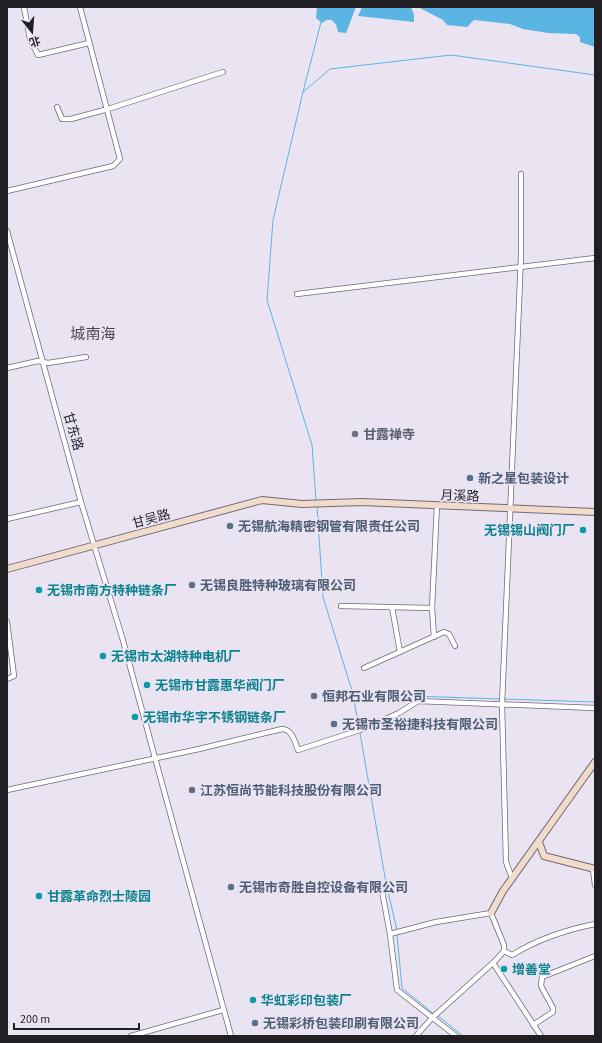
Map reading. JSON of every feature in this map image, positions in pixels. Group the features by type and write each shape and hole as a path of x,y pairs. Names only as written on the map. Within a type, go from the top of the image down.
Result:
{"street":[{"path":"24,7 30,39 38,55 89,44"},
{"path":"7,191 113,166 118,163 120,159 108,109 89,44 81,7"},
{"path":"57,107 60,117 63,120 108,109 223,72"},
{"path":"512,878 506,862 502,696 520,268 521,174"},
{"name":"甘东路","path":"7,230 82,502 122,637 231,1036"},
{"path":"297,294 595,258"},
{"path":"7,368 38,361 55,362 86,357"},
{"name":"甘吴路","path":"7,569 262,500 302,504 324,504"},
{"path":"7,518 82,502"},
{"name":"月溪路","path":"324,504 362,502 595,512"},
{"path":"434,637 432,608 437,506"},
{"path":"341,606 432,608"},
{"path":"392,608 400,652"},
{"path":"7,622 14,676 7,679"},
{"path":"364,668 447,632 455,646"},
{"path":"7,790 282,729 286,729 290,732 298,750 351,734 399,713 418,701 502,703 595,708"},
{"path":"392,934 436,922 491,913 512,878 595,762"},
{"path":"539,842 544,856 594,869 595,885"},
{"path":"382,891 392,934 397,990 456,1036"},
{"path":"416,1036 433,1017 493,963 504,951 504,945 491,913"},
{"path":"504,951 512,955 526,946 566,930 595,924"},
{"path":"533,1025 553,1012 553,1008 541,986 542,977 595,956"},
{"path":"493,963 541,1036"},
{"path":"131,1036 223,1010"}],"water":[{"path":"317,7 356,7 346,33 338,32 335,23 331,20 322,23 316,18"},
{"path":"362,7 411,7 414,15 414,22 358,16"},
{"path":"418,7 595,7 595,47 580,42 580,37 576,34 548,33 523,29 510,24 474,20 467,27 447,25 443,20"}],"waterway":[{"path":"321,22 303,92 330,69 451,55 595,75"},
{"path":"303,92 273,220 267,300 312,445 316,501"},
{"path":"317,506 323,597 353,694 359,729"},
{"path":"354,694 500,699"},
{"path":"504,699 595,702"},
{"path":"360,733 386,883 397,930"},
{"path":"397,935 402,988 434,1014"},
{"path":"437,1015 463,1036"}],"place":[{"name":"甘露禅寺","path":"355,434"},
{"name":"新之星包装设计","path":"470,478"},
{"name":"无锡航海精密钢管有限责任公司","path":"230,526"},
{"name":"无锡锡山阀门厂","path":"583,530"},
{"name":"无锡良胜特种玻璃有限公司","path":"192,585"},
{"name":"无锡市南方特种链条厂","path":"39,590"},
{"name":"无锡市太湖特种电机厂","path":"103,656"},
{"name":"无锡市甘露惠华阀门厂","path":"147,685"},
{"name":"恒邦石业有限公司","path":"314,696"},
{"name":"无锡市华宇不锈钢链条厂","path":"135,717"},
{"name":"无锡市圣裕捷科技有限公司","path":"334,724"},
{"name":"江苏恒尚节能科技股份有限公司","path":"192,790"},
{"name":"无锡市奇胜自控设备有限公司","path":"231,887"},
{"name":"甘露革命烈士陵园","path":"39,896"},
{"name":"增善堂","path":"504,969"},
{"name":"华虹彩印包装厂","path":"253,1000"},
{"name":"无锡彩桥包装印刷有限公司","path":"255,1023"}],"district":[{"name":"城南海","path":"93,334"}]}
